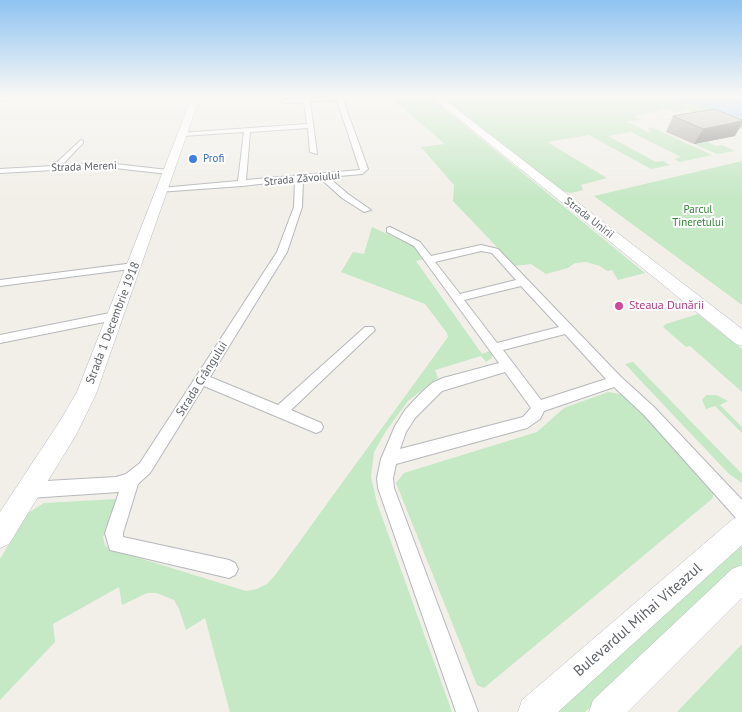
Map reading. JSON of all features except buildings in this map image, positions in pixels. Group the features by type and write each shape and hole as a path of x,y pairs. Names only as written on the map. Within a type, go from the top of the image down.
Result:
{"main road":[{"name":"Strada 1 Decembrie 1918","path":"0,535 6,517 29,490 79,408 92,380 183,130"},
{"name":"Strada Unirii","path":"478,130 742,339"},
{"name":"Bulevardul Mihai Viteazul","path":"534,712 742,528"},
{"path":"605,712 742,579"}],"street":[{"path":"182,134 243,130"},
{"path":"242,184 247,130"},
{"path":"311,130 314,152"},
{"name":"Strada Zăvoiului","path":"161,190 358,174 364,169 350,130"},
{"path":"56,167 81,142"},
{"name":"Strada Mereni","path":"0,171 113,165 168,172"},
{"path":"323,177 345,196 367,210"},
{"name":"Strada Crângului","path":"131,480 152,459 285,245 298,207 299,179"},
{"path":"390,230 415,242 538,407"},
{"path":"428,260 482,248 489,248 495,251 616,381 649,411 742,512"},
{"path":"0,283 134,266"},
{"path":"457,298 523,282"},
{"path":"0,340 115,316"},
{"path":"494,348 568,329"},
{"path":"280,411 369,330"},
{"path":"467,712 386,488 389,458 400,430 410,414 437,387 448,382 507,366"},
{"path":"202,379 316,427"},
{"path":"538,407 616,381"},
{"path":"389,458 527,422 535,415 538,407"},
{"path":"29,490 116,485 131,480"},
{"path":"131,480 114,533 116,544 229,569"}],"green space":[{"path":"429,130 471,130 645,273 618,280 612,270 607,271 600,266 586,262 575,263 568,268 546,274 531,264 515,266 453,201 454,185 421,147 445,144"},
{"path":"484,130 644,130 648,132 649,130 658,130 712,155 680,162 674,159 681,157 631,132 608,136 656,162 663,161 670,165 651,169 589,135 547,142 607,178 581,185 583,190 571,193 563,191"},
{"path":"707,142 716,146 722,145 735,151 717,154 694,144"},
{"name":"Parcul Tineretului","path":"742,161 742,305 594,196"},
{"path":"372,227 413,246 424,259 416,261 482,354 490,351 492,354 492,358 486,362 481,356 435,370 438,378 408,401 386,431 374,452 371,477 377,503 452,712 230,712 205,618 186,630 174,600 157,593 147,593 122,605 119,587 53,624 55,642 0,700 0,559 28,513 44,503 117,499 103,537 105,545 110,549 246,591 257,589 267,584 276,574 448,337 425,304 341,272 353,252 364,254"},
{"path":"698,314 742,349 742,392 690,346 686,347 663,327 666,324"},
{"path":"633,362 742,474 742,483 729,474 625,364"},
{"path":"608,392 620,394 645,415 713,491 713,498 484,688 477,685 396,483 404,473 537,432 564,408"},
{"path":"706,395 716,395 728,401 720,405 742,427 742,433 715,406 706,409 702,400"},
{"path":"742,545 742,566 585,712 556,712"},
{"path":"742,644 742,712 677,712"}],"place":[{"name":"Profi","path":"193,159"},
{"name":"Steaua Dunării","path":"619,306"}]}
